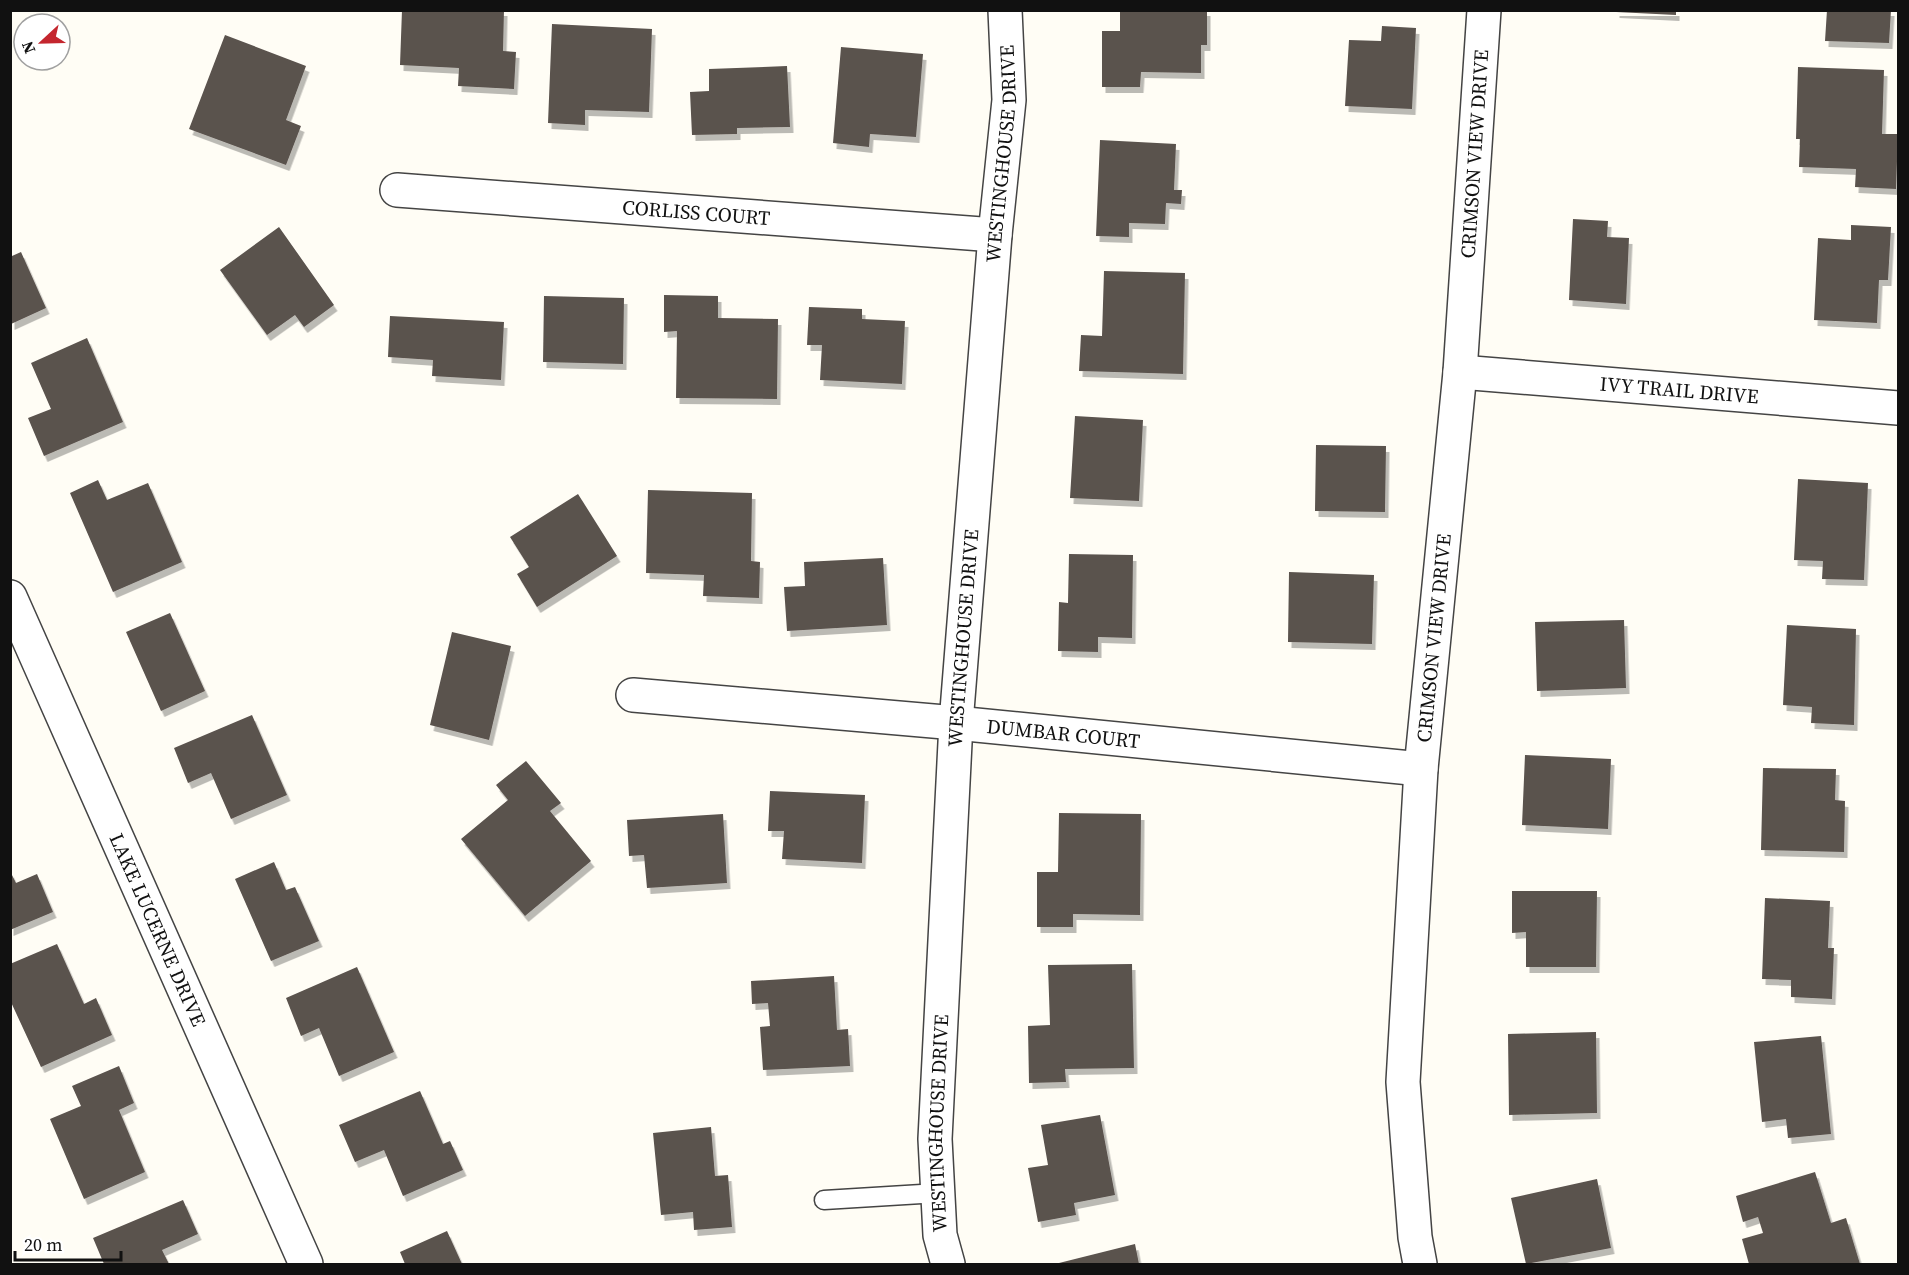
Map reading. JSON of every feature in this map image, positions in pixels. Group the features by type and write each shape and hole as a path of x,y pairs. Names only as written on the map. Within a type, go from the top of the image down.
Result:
{"street":[{"name":"WESTINGHOUSE DRIVE","path":"948,1264 940,1235 935,1139 956,723 995,235 1009,100 1005,10"},
{"name":"CRIMSON VIEW DRIVE","path":"1420,1264 1415,1238 1403,1082 1421,770 1461,372 1484,10"},
{"name":"CORLISS COURT","path":"397,190 995,235"},
{"name":"IVY TRAIL DRIVE","path":"1461,372 1899,408"},
{"name":"LAKE LUCERNE DRIVE","path":"10,597 306,1264"},
{"name":"DUMBAR COURT","path":"633,695 956,723 1421,770"}],"lane":[{"path":"824,1200 938,1193"}],"building":[{"path":"402,10 504,10 503,51 516,52 514,89 458,86 459,68 400,65"},
{"path":"1120,10 1207,10 1207,45 1201,45 1201,73 1141,72 1140,87 1102,87 1102,31 1120,31"},
{"path":"1616,10 1676,10 1676,15 1616,12"},
{"path":"1827,10 1891,10 1889,43 1825,41"},
{"path":"552,24 652,29 649,112 585,110 585,125 548,123"},
{"path":"1382,26 1416,28 1412,109 1345,106 1349,40 1381,41"},
{"path":"225,35 306,66 286,120 301,126 286,165 189,129"},
{"path":"841,47 923,54 916,137 870,134 869,147 833,143"},
{"path":"787,66 790,127 737,128 737,134 692,135 690,92 709,91 709,69"},
{"path":"1798,67 1884,70 1882,134 1898,134 1896,189 1855,187 1856,169 1799,167 1800,139 1796,139"},
{"path":"1100,140 1176,144 1174,190 1182,190 1181,204 1166,203 1165,224 1129,223 1129,237 1096,236"},
{"path":"1573,219 1608,221 1607,237 1629,238 1626,304 1569,300"},
{"path":"1851,225 1891,227 1888,280 1879,280 1877,323 1814,320 1818,238 1851,240"},
{"path":"279,227 334,305 304,327 295,315 267,335 220,270"},
{"path":"11,252 12,256 21,252 46,308 11,324"},
{"path":"1104,271 1185,273 1183,374 1079,371 1081,335 1102,336"},
{"path":"664,295 718,296 718,318 778,319 777,399 676,398 677,331 664,332"},
{"path":"544,296 624,298 623,364 543,362"},
{"path":"809,307 862,309 862,319 905,321 902,384 820,380 822,345 807,345"},
{"path":"390,316 504,322 501,380 432,376 433,360 388,357"},
{"path":"87,338 123,422 44,456 28,418 51,409 31,363"},
{"path":"1075,416 1143,420 1139,501 1070,498"},
{"path":"1316,445 1386,446 1385,512 1315,511"},
{"path":"1798,479 1868,483 1864,580 1822,579 1823,561 1794,560"},
{"path":"98,480 107,500 148,483 182,562 113,592 70,493"},
{"path":"648,490 752,493 751,561 760,562 759,598 703,596 704,575 646,573"},
{"path":"578,494 617,556 537,607 517,574 529,567 510,537"},
{"path":"1069,554 1133,555 1132,638 1098,637 1098,652 1058,651 1059,602 1068,603"},
{"path":"883,558 887,625 787,631 784,587 805,586 804,562"},
{"path":"1289,572 1374,575 1372,644 1288,642"},
{"path":"170,613 205,691 161,711 126,632"},
{"path":"1624,620 1626,688 1537,691 1535,622"},
{"path":"1787,625 1856,629 1854,725 1811,723 1812,707 1783,705"},
{"path":"452,632 511,646 489,740 430,725"},
{"path":"252,715 287,795 231,819 211,773 188,783 174,748"},
{"path":"1525,755 1611,759 1608,829 1522,825"},
{"path":"526,761 561,803 550,811 591,861 525,916 461,839 508,800 496,785"},
{"path":"1763,768 1836,769 1835,800 1845,801 1844,852 1761,850"},
{"path":"770,791 865,795 862,863 782,859 784,831 768,831"},
{"path":"1059,813 1141,814 1140,915 1073,914 1073,927 1037,927 1037,872 1058,872"},
{"path":"723,814 727,883 647,888 644,855 629,856 627,820"},
{"path":"274,862 286,890 295,887 319,941 271,961 235,879"},
{"path":"10,871 16,883 37,874 53,912 10,930"},
{"path":"1512,891 1597,891 1596,967 1526,967 1526,932 1512,933"},
{"path":"1765,898 1830,901 1828,948 1834,948 1832,999 1791,997 1791,980 1762,979"},
{"path":"57,944 84,1004 96,998 112,1035 41,1067 10,1000 10,964"},
{"path":"1132,964 1134,1068 1065,1069 1066,1082 1029,1083 1028,1026 1050,1025 1048,965"},
{"path":"357,967 394,1052 339,1076 319,1028 301,1036 286,998"},
{"path":"834,976 837,1030 848,1029 850,1066 763,1070 760,1027 770,1026 768,1003 752,1004 751,981"},
{"path":"1596,1032 1597,1113 1509,1115 1508,1034"},
{"path":"1821,1036 1831,1134 1788,1138 1786,1119 1762,1122 1754,1042"},
{"path":"119,1066 134,1103 119,1110 145,1172 84,1199 50,1119 81,1106 72,1086"},
{"path":"420,1091 443,1144 450,1141 463,1170 403,1196 384,1150 355,1162 339,1125"},
{"path":"1100,1115 1115,1195 1074,1203 1076,1215 1038,1222 1028,1168 1048,1165 1041,1125"},
{"path":"711,1127 715,1176 728,1175 732,1227 694,1230 693,1212 661,1215 653,1133"},
{"path":"1815,1172 1831,1223 1846,1218 1860,1264 1749,1264 1742,1239 1763,1233 1758,1217 1743,1222 1736,1196"},
{"path":"1597,1179 1611,1248 1526,1264 1511,1198"},
{"path":"183,1200 198,1234 162,1250 169,1264 104,1264 93,1238"},
{"path":"447,1231 462,1264 405,1264 400,1252"},
{"path":"1135,1244 1139,1264 1059,1264 1059,1263"}]}
